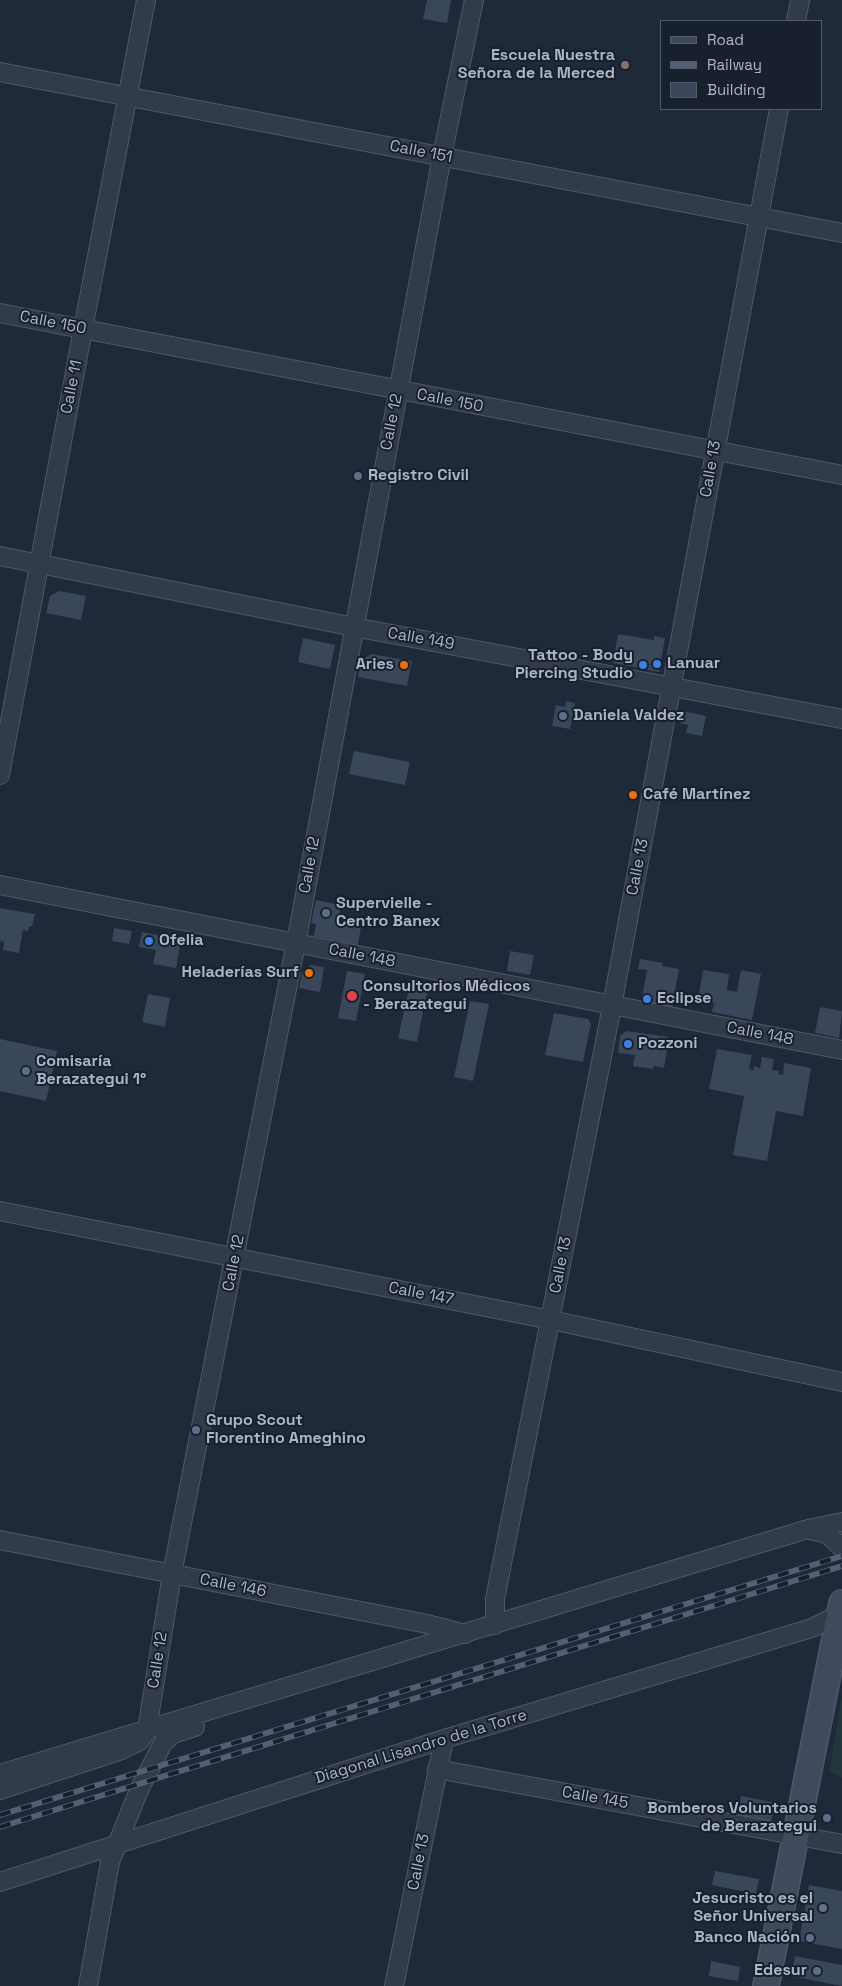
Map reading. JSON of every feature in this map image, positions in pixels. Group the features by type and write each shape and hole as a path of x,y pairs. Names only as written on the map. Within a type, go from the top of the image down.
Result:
{"main road":[{"path":"766,1986 842,1610"}],"street":[{"name":"Calle 11","path":"0,775 146,0"},
{"name":"Calle 12","path":"147,1730 172,1574 296,943 442,156 474,0"},
{"path":"796,20 800,0"},
{"name":"Calle 151","path":"0,72 127,98 842,233"},
{"name":"Calle 13","path":"494,1626 495,1599 612,1006 779,110"},
{"name":"Calle 150","path":"0,313 842,475"},
{"name":"Calle 149","path":"0,556 354,627 672,686 842,720"},
{"name":"Calle 148","path":"0,885 842,1050"},
{"name":"Calle 147","path":"0,1211 550,1320 842,1382"},
{"path":"0,1774 808,1530 842,1522"},
{"path":"808,1530 827,1534 842,1548"},
{"name":"Calle 146","path":"0,1540 427,1624 465,1634"},
{"name":"Diagonal Lisandro de la Torre","path":"0,1882 444,1739 812,1628 842,1610"},
{"path":"88,1986 110,1862 139,1790 163,1744 173,1734 310,1692 465,1634"},
{"path":"0,1790 119,1751 140,1741 147,1730"},
{"name":"Calle 13","path":"394,1986 444,1739"},
{"name":"Calle 145","path":"437,1769 842,1844"}],"green space":[{"path":"842,1696 842,1777 829,1773"}],"building":[{"path":"427,0 451,0 447,23 423,19"},
{"path":"59,591 86,596 81,620 46,613 50,596"},
{"path":"618,634 654,640 654,636 665,638 659,672 613,663"},
{"path":"303,638 335,645 330,669 298,662"},
{"path":"371,654 412,661 407,686 358,677 361,661"},
{"name":"Daniela Valdez","path":"566,701 575,703 570,729 552,726 556,705 565,707"},
{"path":"683,711 706,716 702,736 686,733 688,725 680,723"},
{"path":"354,751 410,762 405,785 349,774"},
{"name":"Supervielle - Centro Banex","path":"316,900 341,905 338,922 361,926 358,945 314,936 316,924 311,923"},
{"path":"0,908 35,914 32,926 29,926 28,931 23,930 19,953 3,950 4,942 0,941"},
{"path":"114,928 132,931 129,944 112,941"},
{"path":"142,932 181,940 176,968 153,964 156,950 139,947"},
{"path":"510,951 534,955 530,975 507,971"},
{"path":"640,959 663,963 662,966 679,969 672,1009 641,1003 647,970 638,969"},
{"path":"311,965 324,967 320,992 299,988 302,972"},
{"path":"703,970 729,974 727,990 737,992 741,970 761,974 752,1020 712,1012 714,1003 698,1000"},
{"name":"Consultorios Médicos - Berazategui","path":"347,971 365,974 356,1021 338,1018"},
{"path":"409,988 427,992 417,1042 398,1038"},
{"path":"148,994 170,998 165,1027 142,1022"},
{"path":"470,1001 489,1004 473,1081 454,1077"},
{"path":"820,1007 842,1011 839,1038 815,1033"},
{"path":"554,1013 588,1019 591,1024 583,1062 545,1055"},
{"path":"626,1031 669,1037 664,1068 654,1066 653,1069 633,1066 635,1055 618,1053 620,1036"},
{"name":"Comisaría Berazategui 1°","path":"0,1039 57,1051 46,1101 0,1091"},
{"path":"717,1049 752,1055 749,1069 754,1070 754,1066 760,1068 762,1057 774,1059 772,1070 779,1071 778,1074 783,1075 784,1063 811,1068 803,1116 776,1111 767,1161 733,1155 744,1096 709,1089"},
{"path":"741,1796 776,1803 771,1821 769,1823 737,1817"},
{"path":"715,1871 759,1879 756,1894 712,1885"},
{"name":"Jesucristo es el Señor Universal","path":"809,1885 842,1891 842,1949 799,1941"},
{"name":"Edesur","path":"795,1956 842,1965 842,1986 791,1976"},
{"path":"711,1961 740,1967 738,1981 709,1976"}],"railway":[{"path":"0,1815 842,1556"},
{"path":"0,1827 842,1566"}],"place":[{"name":"Escuela Nuestra Señora de la Merced","path":"625,65"},
{"name":"Registro Civil","path":"358,476"},
{"name":"Lanuar","path":"657,664"},
{"name":"Aries","path":"404,665"},
{"name":"Tattoo - Body Piercing Studio","path":"643,665"},
{"name":"Daniela Valdez","path":"563,716"},
{"name":"Café Martínez","path":"633,795"},
{"name":"Supervielle - Centro Banex","path":"326,913"},
{"name":"Ofelia","path":"149,941"},
{"name":"Heladerías Surf","path":"309,973"},
{"name":"Consultorios Médicos - Berazategui","path":"352,996"},
{"name":"Eclipse","path":"647,999"},
{"name":"Pozzoni","path":"628,1044"},
{"name":"Comisaría Berazategui 1°","path":"26,1071"},
{"name":"Grupo Scout Florentino Ameghino","path":"196,1430"},
{"name":"Bomberos Voluntarios de Berazategui","path":"827,1818"},
{"name":"Jesucristo es el Señor Universal","path":"823,1908"},
{"name":"Banco Nación","path":"810,1938"},
{"name":"Edesur","path":"817,1971"}]}
